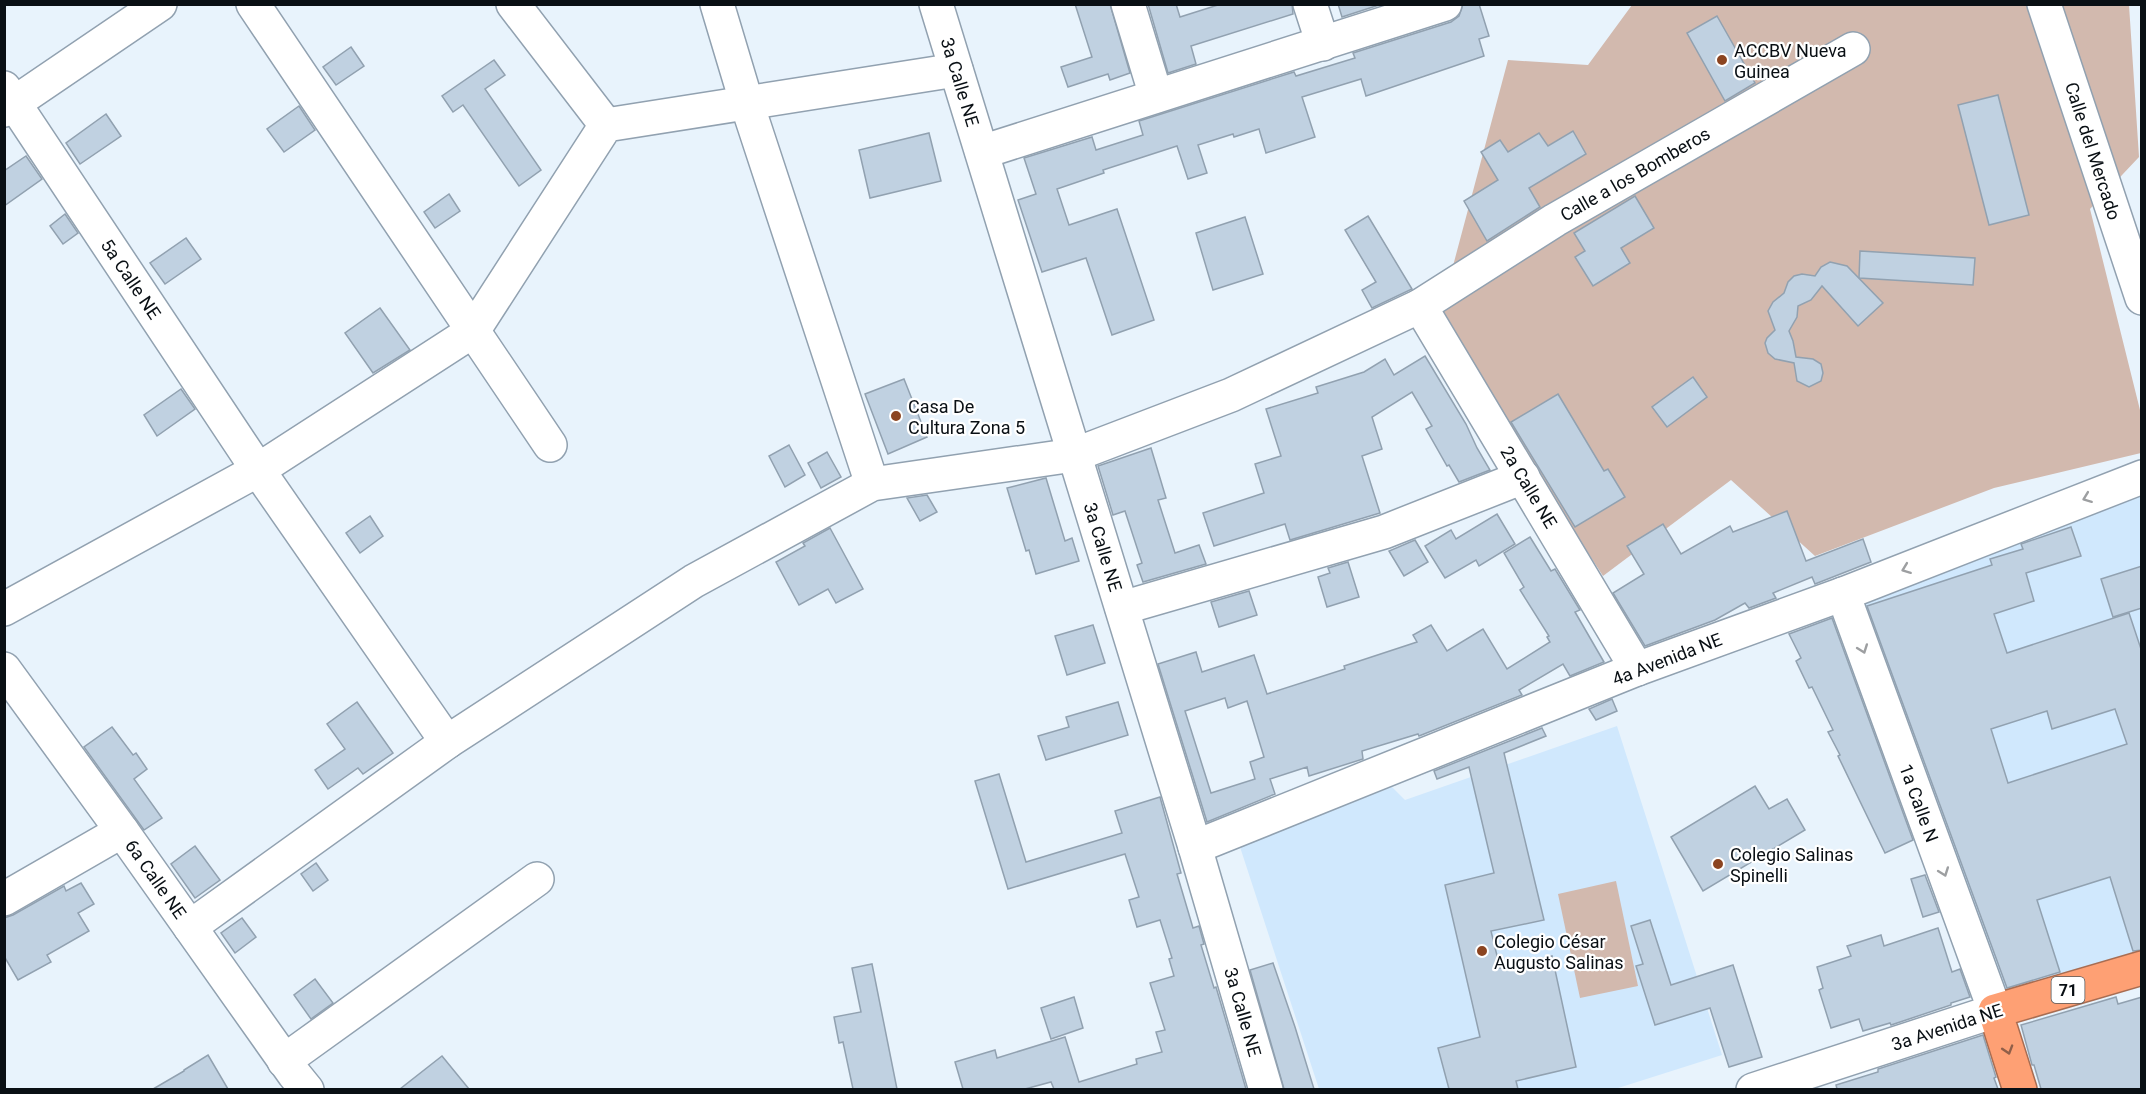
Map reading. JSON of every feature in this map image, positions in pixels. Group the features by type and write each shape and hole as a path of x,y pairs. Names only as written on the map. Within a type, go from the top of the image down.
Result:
{"highway":[{"name":"3a Avenida NE","path":"1995,1011 2142,968"},
{"path":"1995,1011 2020,1089"}],"street":[{"path":"8,100 160,4"},
{"path":"253,4 550,444"},
{"path":"513,4 606,125"},
{"path":"190,927 447,742 694,581 872,484 747,104 717,4"},
{"name":"3a Calle NE","path":"936,4 1195,847 1266,1089"},
{"path":"1128,4 1156,96"},
{"path":"1310,4 1323,44"},
{"path":"981,152 1445,4"},
{"name":"Calle del Mercado","path":"2044,4 2142,298"},
{"name":"Calle a los Bomberos","path":"872,484 1074,455 1231,394 1420,306 1555,220 1853,50"},
{"path":"4,609 258,470 473,330 606,125 956,70"},
{"name":"5a Calle NE","path":"8,100 258,470 447,742"},
{"name":"2a Calle NE","path":"1420,306 1638,669"},
{"path":"1122,608 1384,532 1523,477"},
{"name":"4a Avenida NE","path":"1195,847 1638,669 1843,594 2142,477"},
{"name":"1a Calle N","path":"1843,594 1995,1011"},
{"name":"6a Calle NE","path":"4,669 190,927 289,1078"},
{"path":"4,899 122,831"},
{"path":"289,1078 537,879"},
{"name":"3a Avenida NE","path":"1753,1089 1995,1011"}],"shaded area":[{"path":"1632,5 2129,5 2139,157 2090,209 2141,414 2141,453 1994,488 1815,556 1731,480 1603,576 1438,322 1508,60 1588,65"},
{"path":"2141,485 2141,965 1995,1011 1846,595"},
{"name":"Colegio César Augusto Salinas","path":"1617,726 1722,1055 1615,1089 1319,1089 1240,847 1392,787 1405,800"},
{"path":"1616,881 1638,986 1580,998 1558,894"}],"building":[{"path":"1075,4 1110,4 1130,73 1110,80 1108,74 1068,87 1061,67 1092,57"},
{"path":"1148,4 1176,4 1180,17 1221,4 1292,4 1293,14 1191,46 1196,64 1168,73"},
{"path":"1338,4 1382,4 1342,17"},
{"path":"1463,4 1479,4 1489,36 1479,39 1484,56 1366,96 1361,79 1302,97 1315,137 1266,153 1259,129 1234,137 1233,134 1198,145 1207,173 1188,179 1177,146 1103,170 1104,173 1057,189 1069,225 1117,209 1154,320 1112,335 1086,258 1042,272 1018,200 1036,194 1024,158 1092,137 1096,150 1143,135 1139,121 1294,72 1296,76 1355,58 1353,53 1451,22 1459,16"},
{"name":"ACCBV Nueva Guinea","path":"1717,16 1755,83 1725,101 1687,33"},
{"path":"351,47 364,66 336,85 323,67"},
{"path":"494,60 505,75 485,89 541,170 519,186 463,105 453,112 442,96"},
{"path":"1998,95 2029,215 1989,225 1958,105"},
{"path":"299,106 315,130 284,152 267,129"},
{"path":"106,114 121,136 80,164 66,143"},
{"path":"1573,131 1586,154 1529,188 1540,207 1487,241 1464,201 1498,180 1481,152 1500,140 1508,152 1539,133 1548,146"},
{"path":"929,133 941,181 870,198 859,150"},
{"path":"26,156 42,179 4,206 4,171"},
{"path":"449,194 460,211 435,228 424,212"},
{"path":"1635,196 1654,228 1621,248 1630,263 1593,286 1575,257 1585,251 1574,233"},
{"path":"65,214 78,233 63,244 50,226"},
{"path":"1368,216 1412,289 1372,308 1362,290 1376,282 1345,230"},
{"path":"1245,217 1263,274 1213,290 1196,233"},
{"path":"186,238 201,259 165,284 150,263"},
{"path":"1860,251 1975,258 1973,285 1859,278"},
{"path":"1830,262 1847,266 1883,303 1858,326 1822,286 1811,300 1798,306 1797,317 1789,331 1796,357 1813,359 1821,364 1823,373 1821,381 1809,387 1797,381 1794,363 1775,359 1768,353 1765,343 1775,330 1768,311 1773,302 1784,293 1788,282 1794,276 1802,274 1815,276 1821,267"},
{"path":"380,308 410,350 373,373 345,333"},
{"path":"1425,356 1466,424 1490,470 1459,482 1426,429 1432,426 1412,392 1372,417 1382,449 1362,456 1380,513 1290,540 1285,524 1214,546 1203,513 1264,493 1255,464 1281,456 1266,409 1318,393 1316,387 1364,372 1385,359 1394,375"},
{"path":"1693,377 1707,397 1667,427 1652,407"},
{"name":"Casa De Cultura Zona 5","path":"904,379 927,437 888,454 865,394"},
{"path":"181,389 195,409 157,436 144,415"},
{"path":"1558,394 1604,471 1608,469 1625,497 1575,527 1511,422"},
{"path":"789,445 805,475 785,487 769,456"},
{"path":"1151,448 1166,498 1158,500 1175,553 1199,545 1206,564 1143,582 1137,565 1142,563 1125,511 1113,515 1098,466"},
{"path":"827,452 841,477 821,488 808,463"},
{"path":"1046,478 1065,541 1072,538 1079,561 1036,574 1029,550 1026,551 1007,488"},
{"path":"927,495 937,512 920,521 907,498"},
{"path":"1787,511 1806,561 1863,539 1871,562 1815,584 1812,577 1773,593 1776,598 1749,608 1745,603 1715,620 1645,646 1613,593 1644,574 1627,546 1663,524 1681,554 1730,526 1733,532"},
{"path":"1497,514 1515,544 1479,566 1476,560 1445,578 1425,546 1451,530 1456,539"},
{"path":"370,516 383,536 360,553 346,533"},
{"path":"2071,527 2081,556 2026,573 2034,601 1994,614 2007,653 2129,613 2142,652 2142,950 2133,951 2110,877 2037,900 2060,972 2007,988 1867,606 1992,565 1990,559 2023,549 2021,544","holes":["2115,709 2127,744 2008,783 1991,729 2047,711 2052,729"]},
{"path":"830,528 863,589 836,603 828,589 799,605 776,562 805,546 803,543"},
{"path":"1530,537 1551,571 1555,569 1580,610 1575,612 1604,662 1570,676 1563,664 1519,690 1522,695 1419,736 1418,734 1362,751 1363,759 1309,776 1307,767 1270,779 1275,794 1207,822 1158,664 1196,652 1202,672 1254,655 1267,694 1345,669 1344,666 1417,642 1413,635 1431,625 1447,651 1483,629 1507,669 1550,642 1547,637 1549,636 1520,590 1524,587 1504,553","holes":["1225,698 1228,708 1247,701 1264,757 1250,762 1255,779 1211,793 1185,711"]},
{"path":"1415,540 1428,562 1404,576 1389,551"},
{"path":"1348,562 1359,597 1327,607 1318,577 1330,573 1328,568"},
{"path":"2142,566 2142,608 2113,617 2101,579"},
{"path":"1249,591 1257,615 1219,627 1211,602"},
{"path":"1832,618 1913,840 1885,853 1838,756 1840,755 1828,732 1833,730 1812,687 1809,688 1796,661 1801,658 1789,634"},
{"path":"1093,625 1105,663 1067,675 1055,636"},
{"path":"1612,699 1617,711 1596,720 1589,709"},
{"path":"357,702 393,753 363,774 358,768 328,789 315,770 345,749 327,724"},
{"path":"1118,702 1128,735 1046,760 1038,736 1069,727 1066,717"},
{"path":"112,727 147,769 134,779 162,818 144,830 84,747"},
{"path":"1542,728 1546,736 1504,753 1544,920 1491,931 1500,968 1552,956 1576,1067 1516,1081 1518,1089 1449,1089 1438,1048 1480,1037 1445,885 1494,873 1469,767 1437,779 1434,771"},
{"path":"999,774 1026,862 1122,833 1115,811 1160,797 1181,873 1177,874 1193,928 1199,926 1204,944 1201,945 1246,1089 1054,1089 1051,1082 1025,1089 963,1089 955,1062 995,1050 997,1058 1065,1037 1079,1082 1137,1064 1136,1059 1162,1052 1156,1032 1165,1030 1150,983 1174,976 1169,959 1172,958 1160,920 1137,927 1129,900 1139,897 1125,854 1008,889 975,781"},
{"name":"Colegio Salinas Spinelli","path":"1755,786 1769,809 1787,799 1805,830 1703,891 1671,837"},
{"path":"195,846 220,880 195,898 171,864"},
{"path":"316,863 328,880 313,891 301,874"},
{"path":"1925,875 1939,912 1923,917 1911,879"},
{"path":"81,883 94,904 78,913 89,931 47,955 51,962 18,980 4,956 4,918 64,886 66,891"},
{"path":"242,918 256,937 235,953 221,933"},
{"path":"1650,920 1671,985 1733,965 1762,1057 1729,1067 1710,1008 1655,1025 1636,966 1643,964 1631,926"},
{"path":"1938,928 1952,972 1960,969 1970,997 1891,1025 1890,1023 1863,1031 1859,1019 1831,1028 1819,990 1823,988 1817,967 1851,956 1847,946 1881,935 1884,946"},
{"path":"1273,963 1314,1089 1284,1089 1250,970"},
{"path":"872,964 897,1089 853,1089 843,1042 839,1043 834,1017 861,1012 852,968"},
{"path":"315,979 333,1003 311,1019 294,995"},
{"path":"1074,997 1083,1028 1051,1039 1041,1008"},
{"path":"2116,997 2118,1004 2142,997 2142,1089 2041,1089 2021,1025"},
{"path":"1983,1035 1998,1089 1837,1089 1836,1085 1878,1072 1878,1069"},
{"path":"208,1055 228,1089 153,1089 184,1071"},
{"path":"442,1056 469,1089 400,1089"}],"place":[{"name":"ACCBV Nueva Guinea","path":"1722,60"},
{"name":"Casa De Cultura Zona 5","path":"896,416"},
{"name":"Colegio Salinas Spinelli","path":"1718,864"},
{"name":"Colegio César Augusto Salinas","path":"1482,951"}]}
